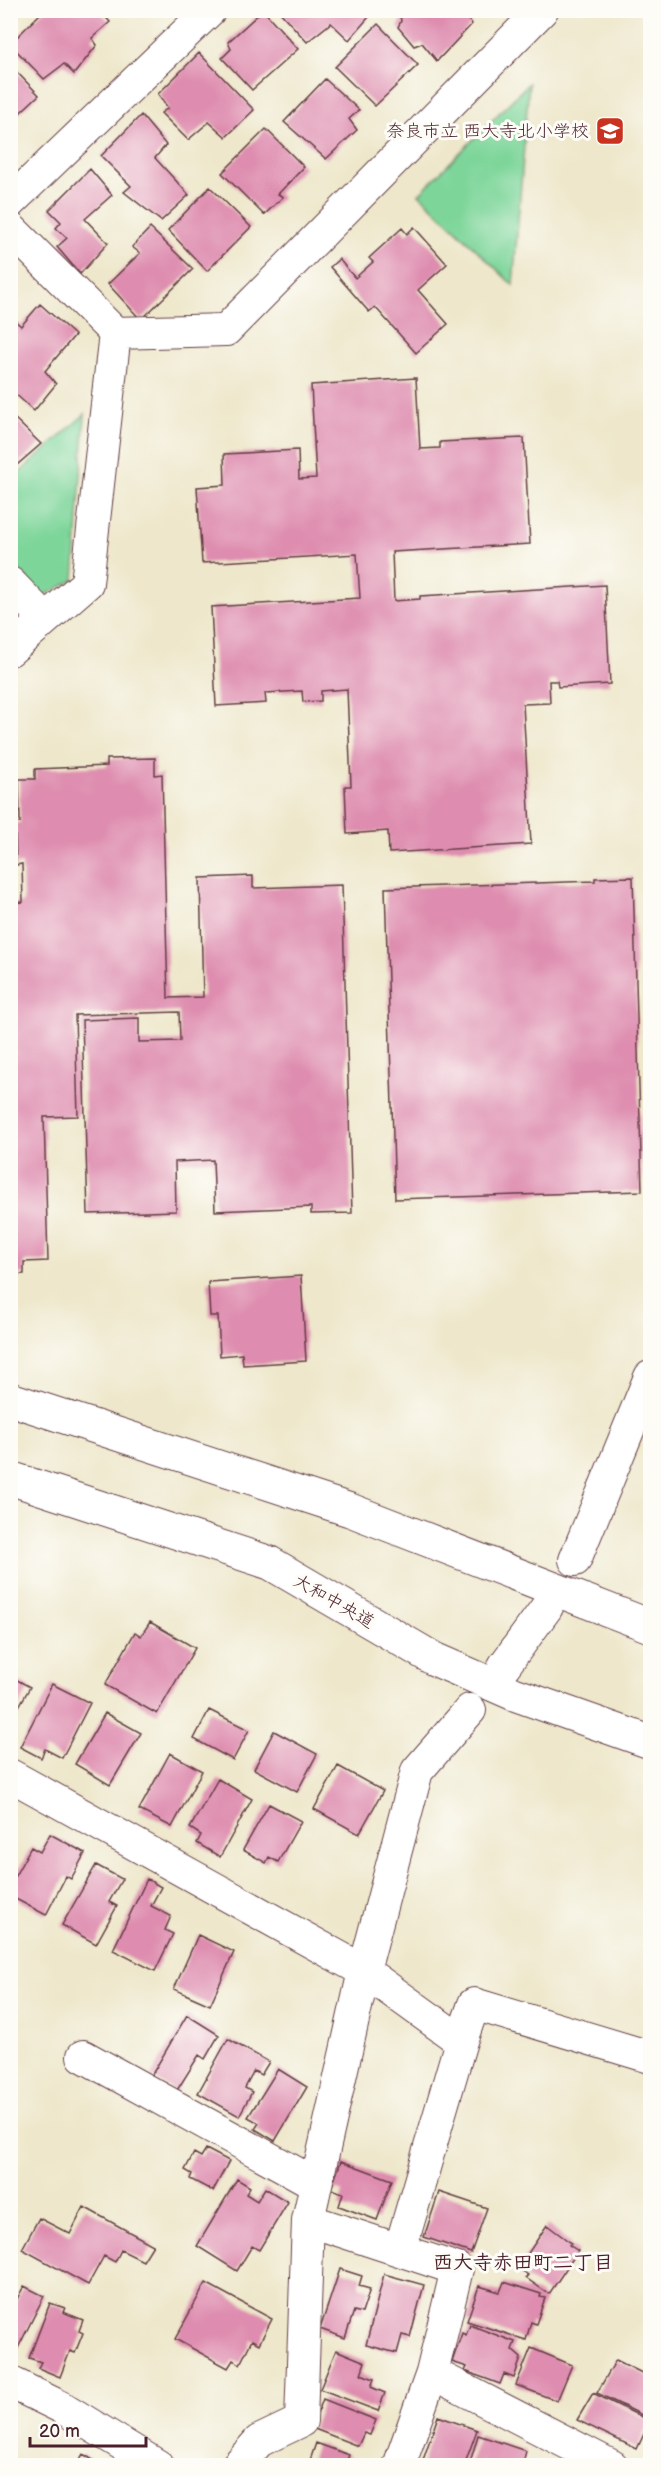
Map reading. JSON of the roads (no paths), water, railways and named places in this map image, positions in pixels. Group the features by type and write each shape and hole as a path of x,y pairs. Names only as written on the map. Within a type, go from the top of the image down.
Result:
{"street":[{"path":"10,202 210,10"},
{"path":"10,228 115,333 226,330 542,10"},
{"path":"10,650 87,583 115,333"},
{"path":"10,583 45,619"},
{"path":"574,1560 651,1377"},
{"path":"10,1399 350,1510 651,1626"},
{"name":"大和中央道","path":"10,1478 270,1563 434,1659 514,1694 651,1742"},
{"path":"504,1666 547,1607"},
{"path":"237,2466 259,2441 301,2421 308,2220 364,1971 417,1771 470,1710"},
{"path":"10,1775 364,1971 461,2041"},
{"path":"400,2250 474,2004 651,2057"},
{"path":"83,2056 316,2184"},
{"path":"308,2220 457,2269 432,2373 399,2466"},
{"path":"432,2373 612,2466"},
{"path":"13,2391 63,2408 158,2466"}],"place":[{"name":"奈良市立 西大寺北小学校","path":"610,131"}],"district":[{"name":"西大寺赤田町二丁目","path":"523,2262"}]}
